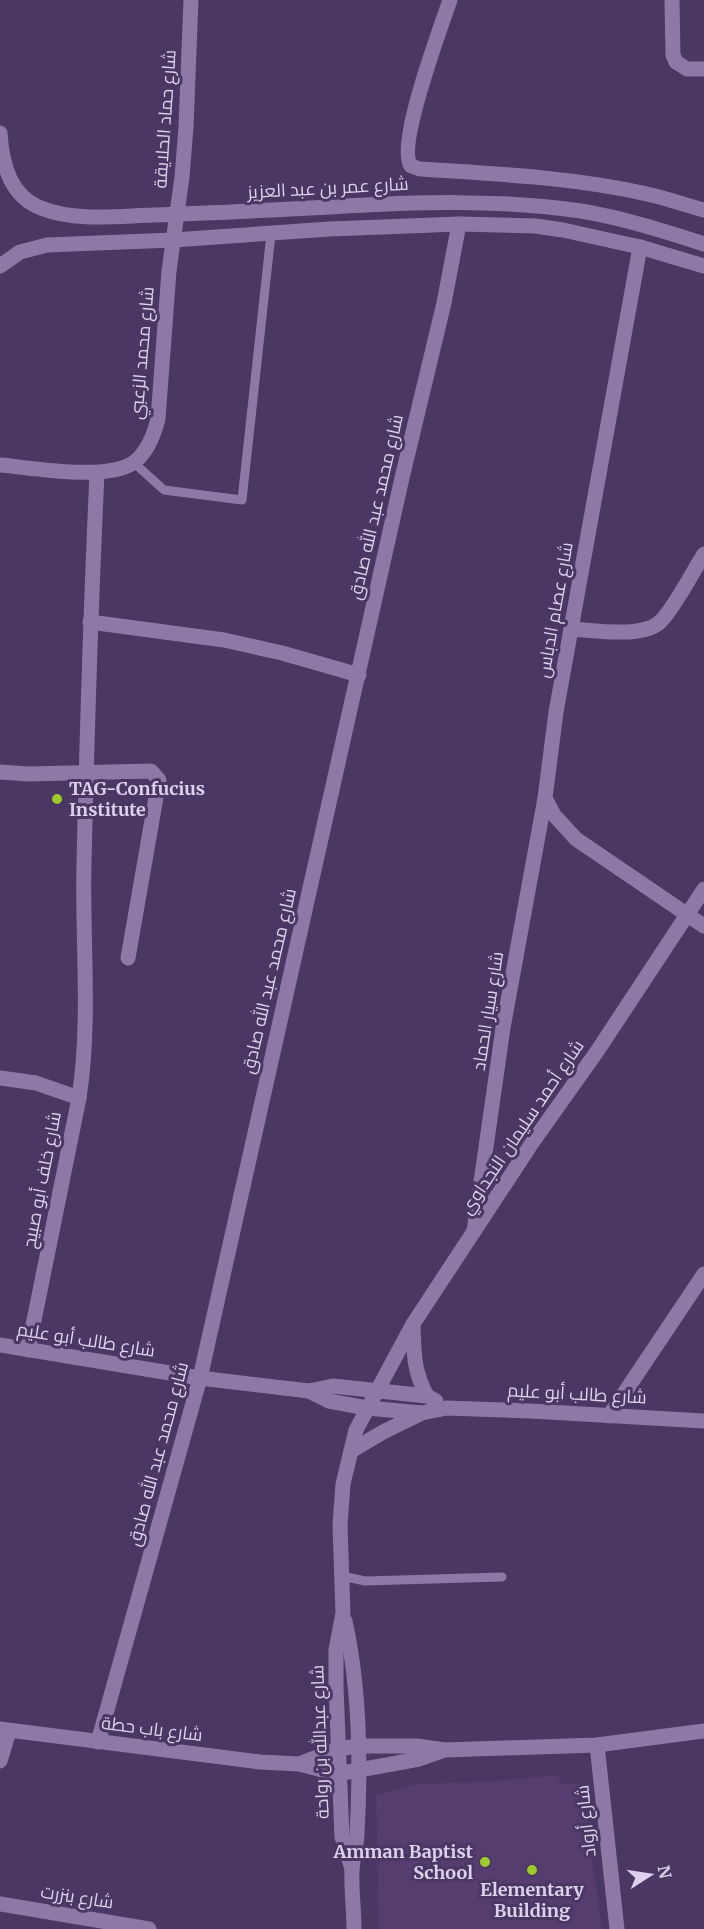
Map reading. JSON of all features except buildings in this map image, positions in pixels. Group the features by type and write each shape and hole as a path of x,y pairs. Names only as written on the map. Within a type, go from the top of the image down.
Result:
{"street":[{"name":"شارع حماد الحلايقة","path":"173,240 186,127 191,0"},
{"path":"450,0 424,76 412,124 407,154 411,166 545,177 607,186 649,194 704,210"},
{"path":"672,0 675,62 687,69 704,69"},
{"name":"شارع عمر بن عبد العزيز","path":"0,133 4,164 12,184 22,196 39,207 69,214 96,216 177,214 413,203 506,204 584,212 704,244"},
{"path":"0,266 20,252 47,245 173,240 330,229 459,225 535,226 563,230 640,246 704,266"},
{"name":"شارع محمد عبد الله صادق","path":"98,1742 200,1378 444,303 459,225"},
{"name":"شارع محمد الزعبي","path":"133,462 153,438 158,420 173,240"},
{"name":"شارع عصام الدباس","path":"545,798 556,712 640,246"},
{"path":"0,465 97,473 117,469 133,462"},
{"path":"79,1098 86,1022 84,915 90,622 97,473"},
{"path":"571,629 631,632 646,630 660,622 704,554"},
{"path":"90,622 224,640 282,653 359,675"},
{"path":"0,772 151,771 155,774 159,780 128,958"},
{"path":"545,798 554,815 576,839 704,926"},
{"name":"شارع سيار الحماد","path":"474,1231 503,1028 545,798"},
{"name":"شارع أحمد سليمان النجداوي","path":"376,1390 413,1323 704,889"},
{"name":"شارع خلف أبو صبيح","path":"0,1077 36,1083 79,1098 28,1350"},
{"path":"609,1416 704,1274"},
{"path":"413,1323 414,1366 427,1396"},
{"name":"شارع طالب أبو عليم","path":"0,1346 200,1378 309,1391 333,1386 427,1396 447,1408"},
{"name":"شارع عبدالله بن رواحة","path":"354,1929 352,1869 357,1835 358,1746 355,1680 343,1613 340,1525 343,1484 356,1430 376,1390"},
{"name":"شارع طالب أبو عليم","path":"309,1391 329,1401 366,1408 422,1413 447,1408 704,1421"},
{"path":"351,1451 422,1413"},
{"name":"شارع عبدالله بن رواحة","path":"343,1613 336,1650 338,1774 342,1837 352,1869"},
{"path":"0,1761 5,1730"},
{"name":"شارع باب حطة","path":"5,1730 260,1762 299,1764 338,1774"},
{"path":"338,1774 419,1759 445,1750 597,1745 704,1731"},
{"name":"شارع أرواد","path":"597,1745 617,1929"},
{"name":"شارع باب حطة","path":"299,1764 338,1749 358,1746 417,1746 445,1750"},
{"name":"شارع بنزرت","path":"0,1904 148,1929"}],"lane":[{"path":"133,462 164,490 242,500 271,234"},
{"path":"342,1576 365,1581 502,1577"}],"shaded area":[{"name":"Amman Baptist School","path":"559,1775 560,1784 582,1784 602,1929 379,1929 376,1795 418,1784 483,1782"}],"place":[{"name":"TAG-Confucius Institute","path":"57,799"},
{"name":"Amman Baptist School","path":"485,1862"},
{"name":"Elementary Building","path":"532,1870"}]}
